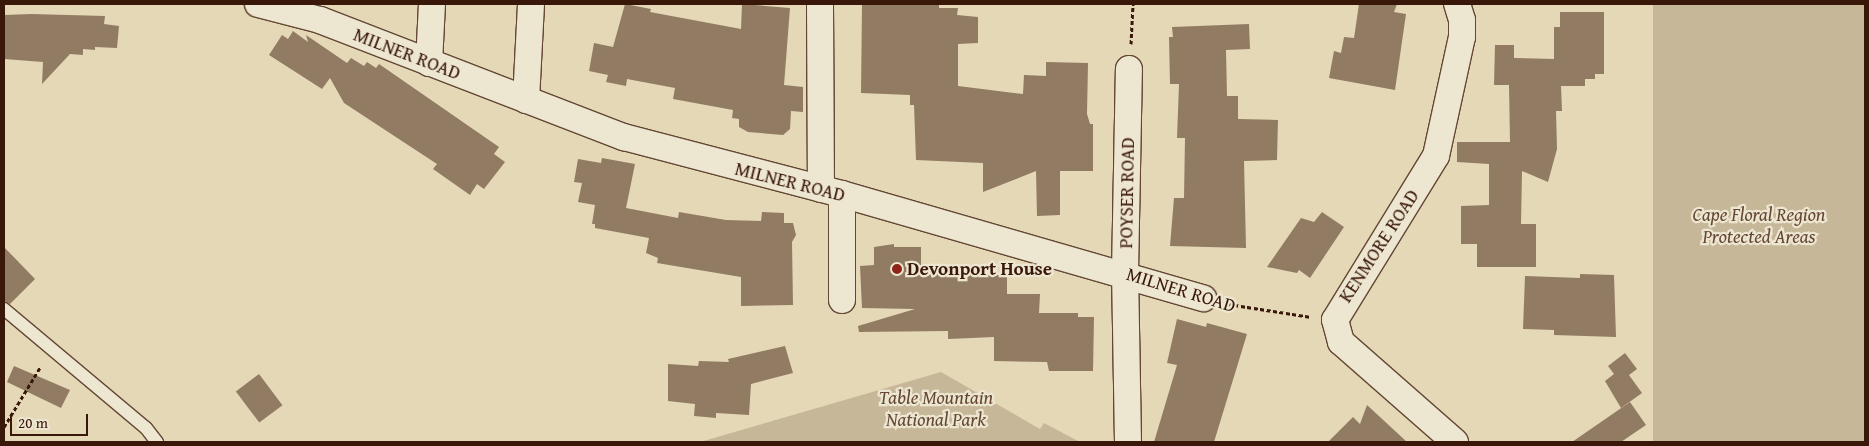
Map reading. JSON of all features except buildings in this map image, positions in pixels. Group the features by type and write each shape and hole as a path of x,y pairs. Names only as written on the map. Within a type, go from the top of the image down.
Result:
{"street":[{"name":"MILNER ROAD","path":"266,4 320,20 624,137 831,191 1125,273 1203,298"},
{"path":"429,63 432,4"},
{"path":"526,100 531,4"},
{"path":"820,4 831,191 842,300"},
{"name":"KENMORE ROAD","path":"1455,442 1341,342 1335,320 1436,156 1462,37 1462,20 1457,4"},
{"name":"POYSER ROAD","path":"1128,442 1125,273 1129,70"}],"lane":[{"path":"4,309 49,349 146,428 157,442"}],"path":[{"path":"1129,70 1133,4"},
{"name":"MILNER ROAD","path":"1203,298 1246,309 1335,320"},
{"path":"4,427 49,349"}],"green space":[{"name":"Cape Floral Region Protected Areas","path":"1653,4 1865,4 1865,442 1653,442"},
{"name":"Table Mountain National Park","path":"941,372 1040,429 1044,423 1080,442 700,442"}],"place":[{"name":"Devonport House","path":"897,269"}]}
